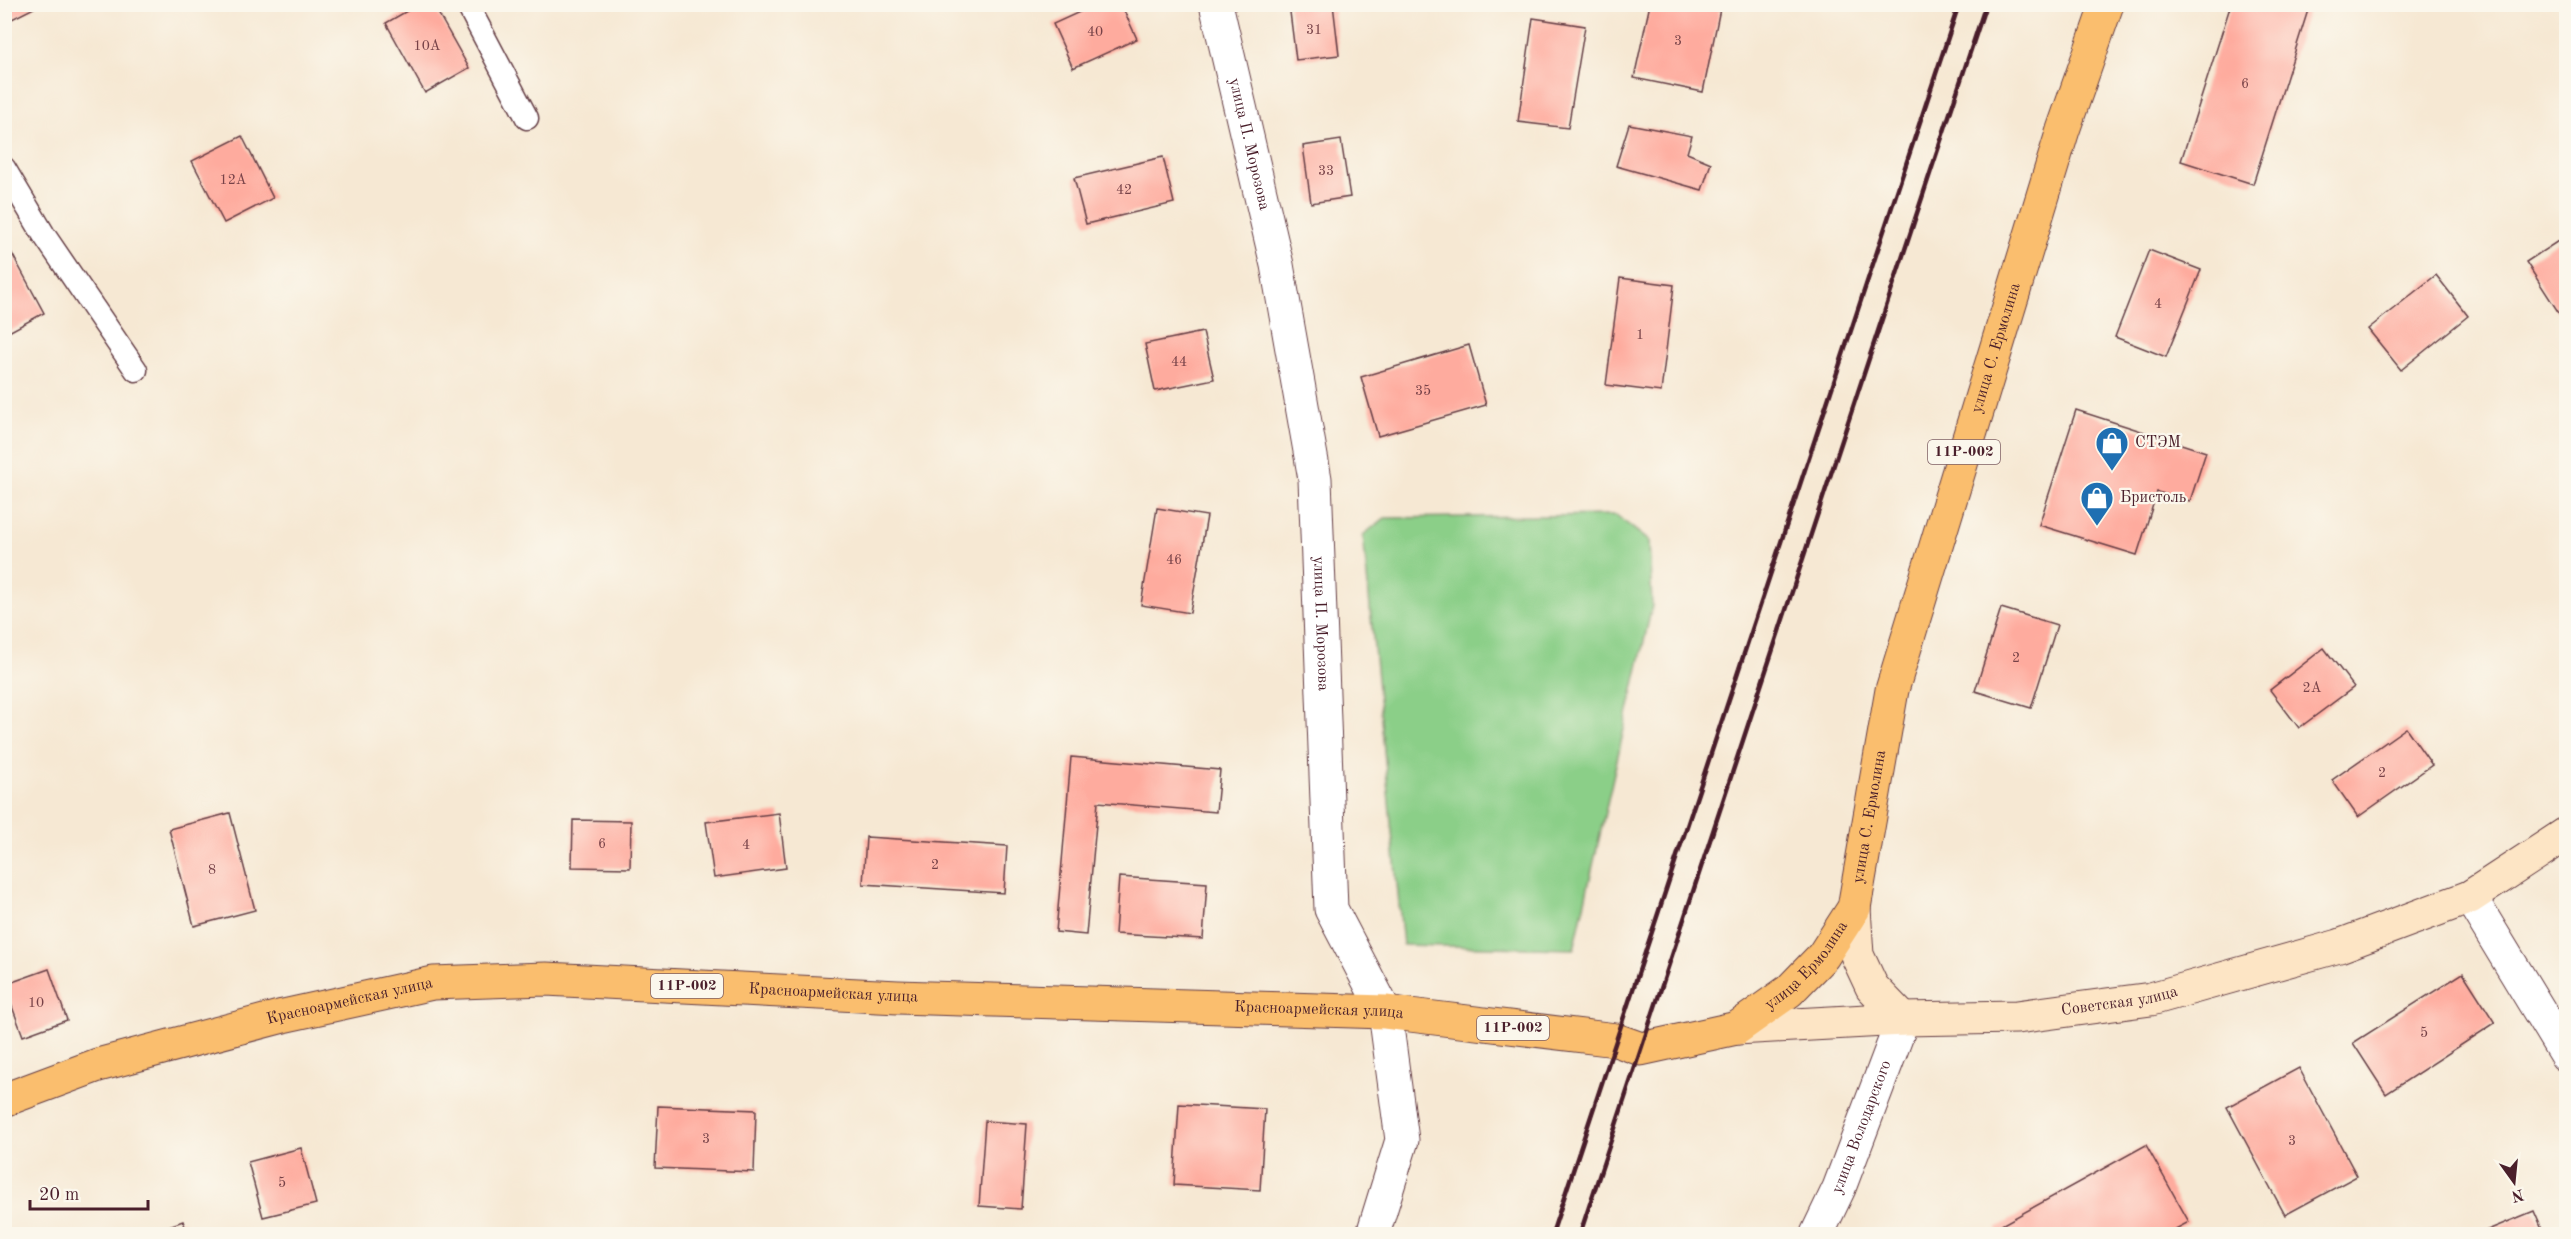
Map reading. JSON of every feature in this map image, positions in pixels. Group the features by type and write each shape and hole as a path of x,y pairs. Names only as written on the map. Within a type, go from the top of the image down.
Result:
{"main road":[{"name":"улица С. Ермолина","path":"1854,908 1892,690 2059,142 2107,4"},
{"name":"улица Ермолина","path":"1737,1028 1789,991 1823,956 1854,908"},
{"name":"Красноармейская улица","path":"4,1100 98,1065 283,1016 433,983 546,979 898,997 1385,1012 1616,1040 1641,1049"},
{"name":"Советская улица","path":"1641,1049 1737,1028"}],"street":[{"name":"улица П. Морозова","path":"1216,4 1277,265 1315,479 1330,909 1385,1012 1402,1140 1372,1234"},
{"name":"Советская улица","path":"1737,1028 1903,1019 2017,1017 2151,999 2339,946 2470,897 2566,834"},
{"path":"2470,897 2566,1055"},
{"name":"улица Ермолина","path":"1854,908 1857,955 1872,987 1903,1019"},
{"name":"улица Володарского","path":"1817,1234 1839,1188 1903,1019"}],"lane":[{"path":"467,4 527,118"},
{"path":"4,168 44,235 136,370"}],"green space":[{"path":"1616,515 1649,541 1652,606 1574,949 1403,945 1363,535 1385,518"}],"building":[{"path":"4,4 32,4 34,8 4,23"},
{"path":"419,4 433,4 469,68 425,93 386,23"},
{"path":"1097,4 1121,4 1137,39 1073,68 1053,24"},
{"path":"1289,4 1333,4 1339,55 1296,60"},
{"path":"1650,4 1721,4 1703,92 1634,78"},
{"path":"2231,4 2300,4 2309,7 2253,184 2181,161"},
{"path":"1533,18 1585,26 1568,128 1518,122"},
{"path":"1629,124 1692,136 1687,153 1711,163 1702,190 1616,166"},
{"path":"242,136 273,198 224,223 192,161"},
{"path":"1341,140 1350,197 1311,203 1303,146"},
{"path":"1163,157 1174,203 1086,224 1074,178"},
{"path":"2566,236 2566,324 2526,262"},
{"path":"9,248 44,313 7,333 4,328 4,250"},
{"path":"2149,250 2201,270 2166,357 2115,337"},
{"path":"2436,275 2468,316 2401,370 2368,329"},
{"path":"1620,278 1674,285 1661,392 1606,385"},
{"path":"1203,332 1214,379 1155,391 1145,344"},
{"path":"1469,345 1486,405 1378,436 1361,377"},
{"path":"2076,410 2206,452 2190,501 2157,492 2137,555 2039,525"},
{"path":"1157,508 1207,516 1190,613 1141,605"},
{"path":"2001,608 2057,625 2031,708 1975,691"},
{"path":"2324,648 2354,687 2299,728 2270,690"},
{"path":"2406,728 2432,765 2358,817 2332,780"},
{"path":"1071,757 1220,770 1216,812 1098,802 1086,935 1056,932"},
{"path":"230,813 255,910 194,926 169,829"},
{"path":"779,813 786,868 714,878 706,822"},
{"path":"573,820 631,821 630,868 572,867"},
{"path":"866,837 1007,846 1004,893 863,884"},
{"path":"1119,877 1207,883 1203,939 1115,934"},
{"path":"49,969 67,1020 23,1036 4,985"},
{"path":"2463,973 2495,1023 2386,1094 2353,1043"},
{"path":"2299,1068 2357,1176 2285,1215 2227,1107"},
{"path":"1179,1104 1265,1109 1260,1190 1174,1185"},
{"path":"658,1106 756,1110 754,1172 655,1168"},
{"path":"985,1121 1027,1124 1021,1209 979,1206"},
{"path":"2146,1145 2189,1222 2166,1234 1999,1234 1996,1228"},
{"path":"301,1148 316,1204 263,1217 248,1162"},
{"path":"2534,1211 2544,1234 2478,1234"},
{"path":"183,1221 188,1234 146,1234"}],"railway":[{"path":"1552,1234 1959,4"},
{"path":"1580,1234 1986,4"}],"place":[{"name":"СТЭМ","path":"2112,472"},
{"name":"Бристоль","path":"2097,527"}]}
